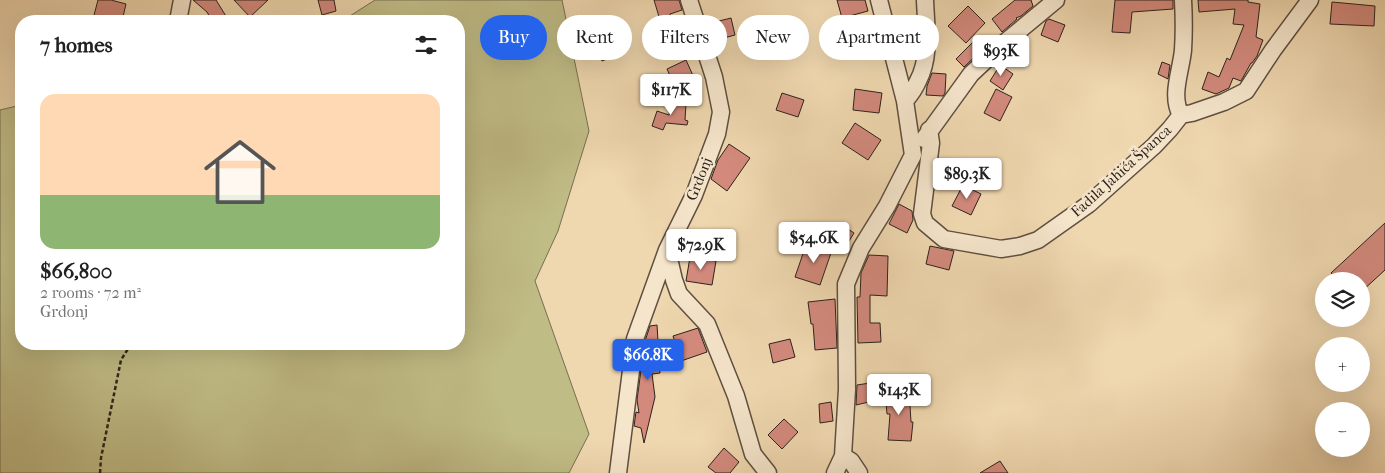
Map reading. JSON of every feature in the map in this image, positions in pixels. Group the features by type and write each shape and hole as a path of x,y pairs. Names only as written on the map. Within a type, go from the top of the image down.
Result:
{"street":[{"path":"179,15 182,0"},
{"name":"Grdonj","path":"618,473 635,339 667,250 694,196 717,134 721,112 714,77 689,0"},
{"path":"879,0 905,101 913,155"},
{"path":"905,101 918,82 924,66 927,49 925,0"},
{"path":"835,473 843,456 847,389 846,284 861,248 887,206 913,155 971,74 1003,44 1056,0"},
{"name":"Fadila Jahića Španca","path":"1181,115 1177,107 1176,93 1183,51 1183,0"},
{"name":"Fadila Jahića Španca","path":"930,130 931,143 922,214 925,223 944,239 1001,249 1020,246 1038,240 1089,204 1154,146 1181,115 1224,102 1246,91 1273,50 1310,0"},
{"path":"667,250 678,294 707,324 736,396 753,454 768,473"},
{"path":"843,456 851,461 859,473"}],"path":[{"path":"100,473 101,458 121,360 127,350"}],"shaded area":[{"path":"375,0 562,0 565,15 557,15 557,60 574,60 589,131 558,231 535,281 589,434 569,473 0,473 0,110 15,106 15,350 465,350 465,15 351,15"}],"building":[{"path":"98,0 111,0 126,4 123,15 94,15"},
{"path":"193,0 216,0 225,15 209,15"},
{"path":"234,0 268,0 252,15 248,15"},
{"path":"318,0 334,0 336,11 322,15"},
{"path":"654,0 679,0 682,10 670,15 658,15"},
{"path":"837,0 865,0 868,11 853,15 841,15"},
{"path":"1015,0 1031,0 1033,6 1016,18 1002,32 992,19"},
{"path":"1115,0 1173,0 1173,9 1132,12 1130,33 1112,32"},
{"path":"1198,0 1248,0 1248,2 1260,4 1256,37 1263,40 1257,56 1241,81 1233,78 1229,88 1216,94 1202,89 1208,72 1219,77 1227,58 1230,60 1244,25 1233,24 1235,9 1199,12"},
{"path":"1332,2 1375,6 1374,26 1330,24"},
{"path":"968,6 985,23 966,43 948,26"},
{"path":"731,18 735,35 727,37 727,19"},
{"path":"1049,19 1065,25 1058,42 1041,35 1046,21"},
{"path":"975,40 983,49 964,67 956,59"},
{"path":"686,60 695,80 676,89 667,69"},
{"path":"1162,62 1170,65 1168,79 1158,74"},
{"path":"1000,65 1013,74 1003,90 990,81"},
{"path":"932,73 946,74 945,93 943,96 926,95"},
{"path":"855,89 882,93 879,113 853,110"},
{"path":"996,89 1012,97 1000,121 984,113"},
{"path":"782,93 804,100 798,117 776,110"},
{"path":"670,103 686,104 685,120 688,121 687,125 666,123 663,130 652,126 657,111 669,115"},
{"path":"855,123 881,140 868,160 842,143"},
{"path":"729,144 750,158 727,191 711,179 718,160"},
{"path":"963,185 981,194 971,215 952,206"},
{"path":"899,204 912,211 913,220 907,233 889,224"},
{"path":"839,223 854,233 846,246 831,236"},
{"path":"1385,223 1385,270 1370,284 1370,272 1332,272"},
{"path":"807,242 832,250 820,285 795,277"},
{"path":"930,246 954,251 949,270 926,264"},
{"path":"869,255 888,256 887,296 870,295 870,323 880,323 881,342 858,343 857,297 860,297 861,273"},
{"path":"690,257 716,261 712,285 686,281"},
{"path":"835,299 837,348 815,350 813,324 811,324 808,302"},
{"path":"657,325 660,373 652,374 655,397 644,443 641,428 634,426 636,412 639,413 637,400 645,341 650,326"},
{"path":"698,328 707,352 681,361 673,336"},
{"path":"790,339 795,357 773,363 769,344"},
{"path":"870,383 873,401 856,405 857,385"},
{"path":"909,390 911,422 913,422 911,441 888,440 890,414 887,414 885,392"},
{"path":"831,402 833,421 820,423 819,404"},
{"path":"784,419 798,432 782,449 768,435"},
{"path":"724,448 739,462 730,473 716,473 708,467"},
{"path":"1000,461 1008,473 980,473"}]}
